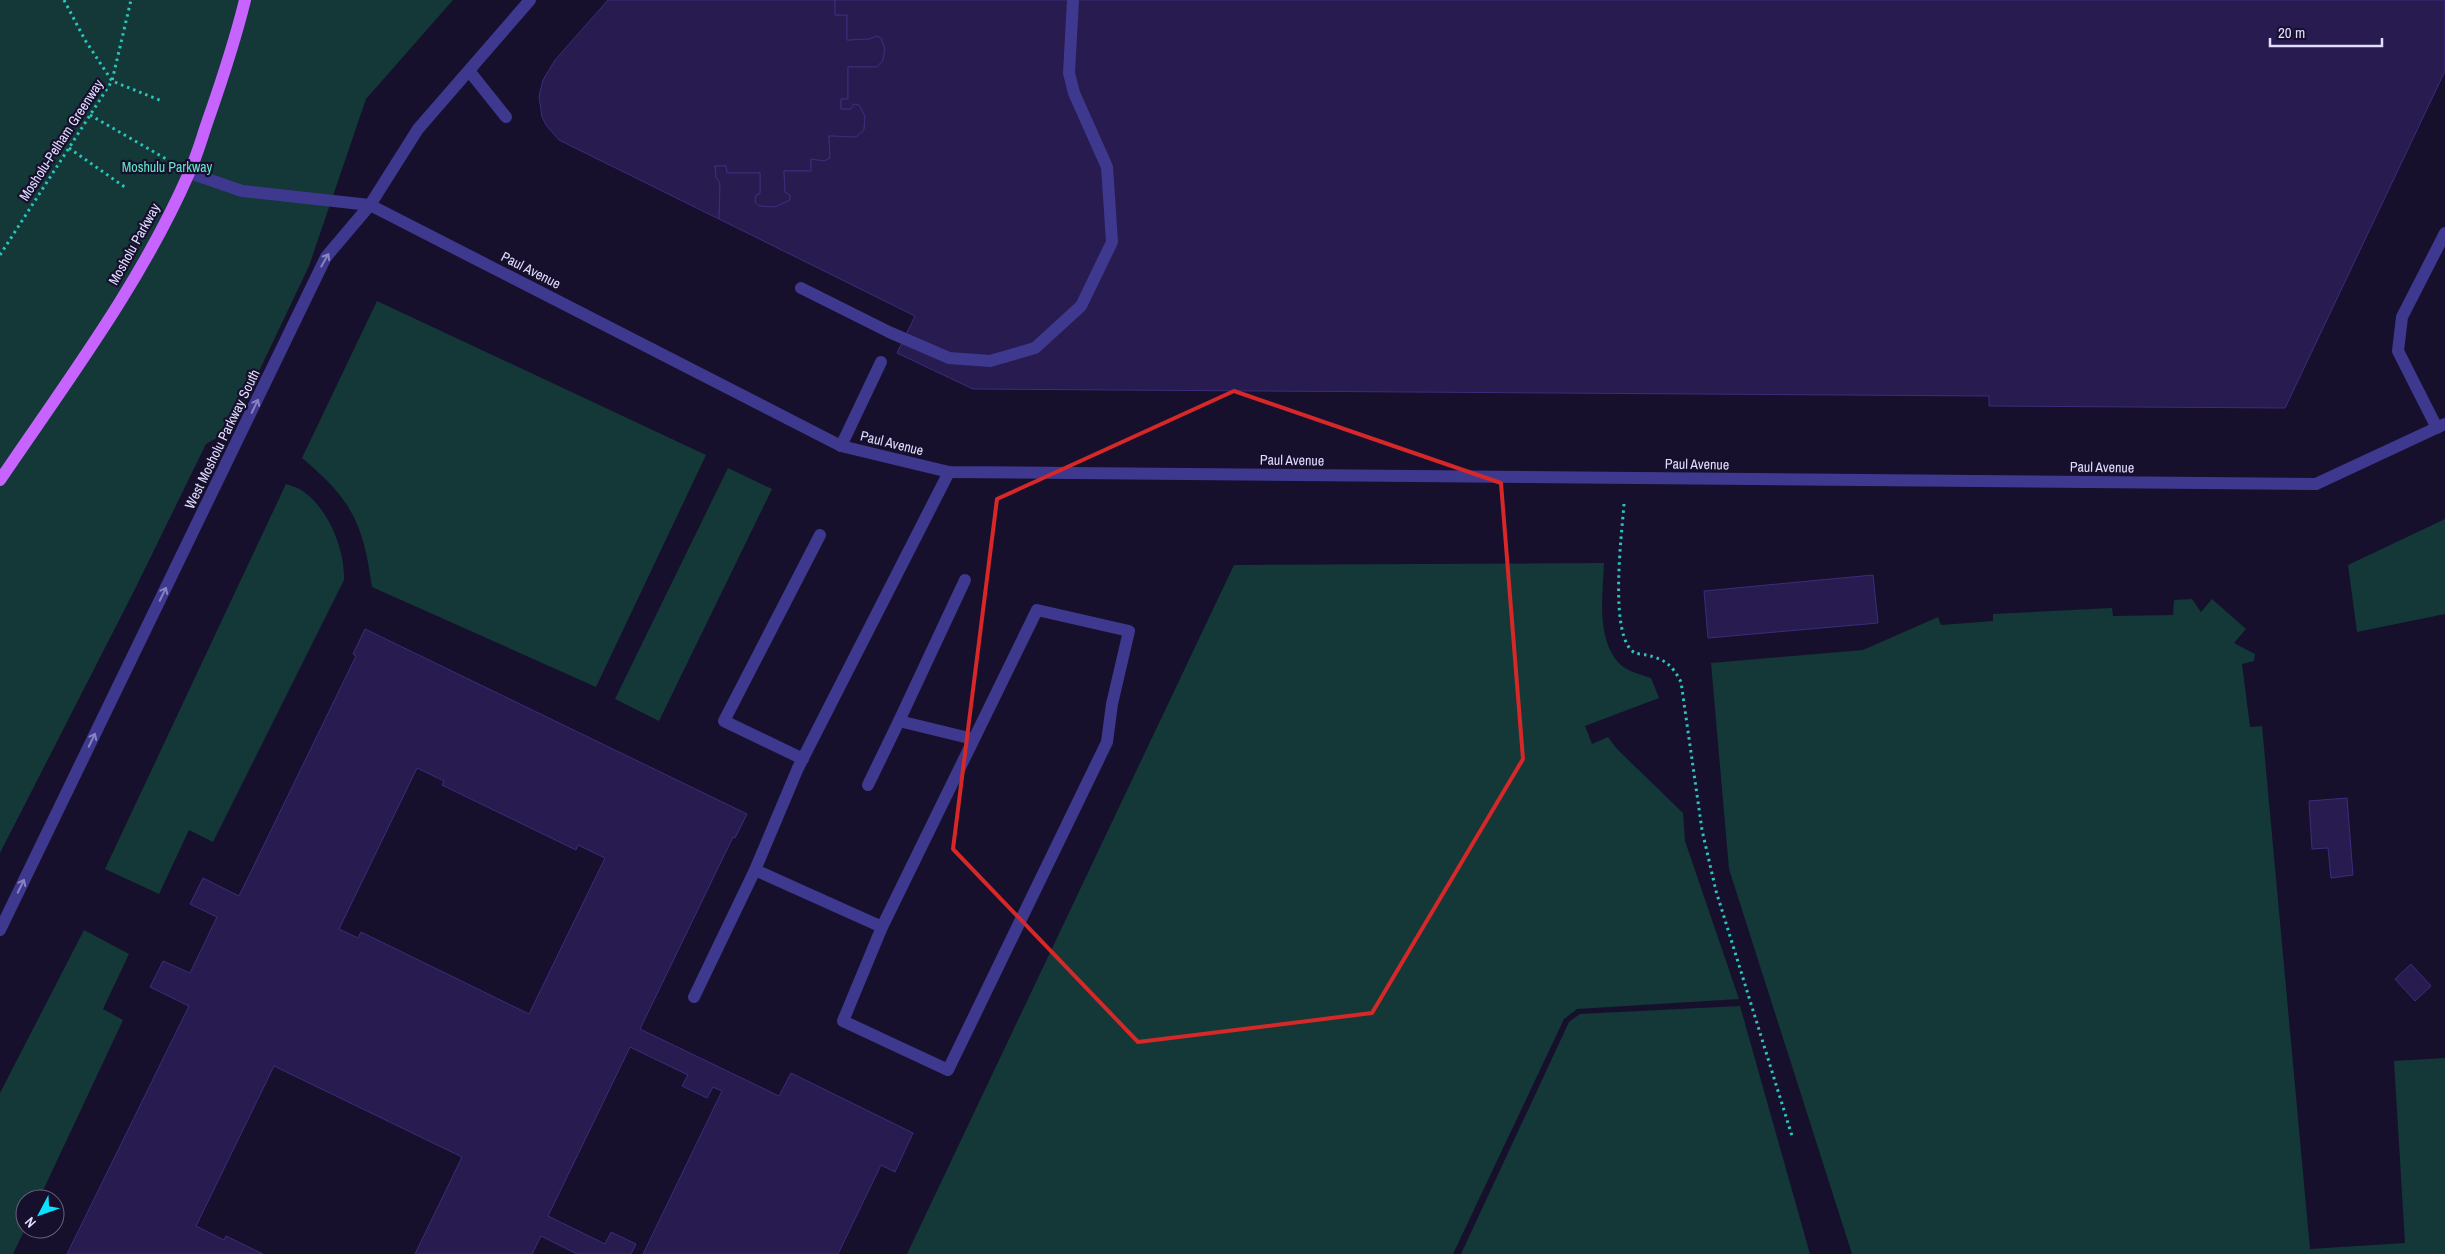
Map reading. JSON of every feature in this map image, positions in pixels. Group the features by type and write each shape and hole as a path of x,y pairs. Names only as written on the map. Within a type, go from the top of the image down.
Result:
{"main road":[{"name":"Mosholu Parkway","path":"0,480 105,324 150,250 190,173 236,37 245,0"}],"street":[{"name":"West Mosholu Parkway South","path":"0,930 326,257 370,205 418,129 470,72 530,0"},
{"path":"801,288 889,332 949,358 990,361 1035,348 1082,306 1112,242 1107,167 1074,93 1069,72 1074,0"},
{"path":"470,72 506,118"},
{"name":"Paul Avenue","path":"190,173 242,191 370,205 841,446 949,472 2316,484 2441,426"},
{"path":"2441,426 2398,351 2402,317 2445,233"},
{"path":"841,446 881,362"},
{"path":"694,997 755,870 803,759 949,472"},
{"path":"803,759 724,721 820,535"},
{"path":"868,785 965,580"},
{"path":"1036,610 1129,631 1112,704 1107,742 948,1070 843,1021 882,927 1036,610"},
{"path":"899,721 973,739"},
{"path":"755,870 882,927"}],"path":[{"path":"64,0 85,40 112,81 162,101"},
{"name":"Mosholu-Pelham Greenway","path":"0,255 112,81 132,0"},
{"path":"90,114 190,173"},
{"path":"69,148 126,188"},
{"path":"1626,478 1618,610 1623,640 1635,653 1661,658 1675,671 1681,682 1702,830 1716,891 1792,1136"}],"highlighted area":[{"path":"1234,391 1501,483 1523,759 1372,1013 1138,1042 953,849 997,499"}],"green space":[{"name":"Moshulu Parkway","path":"0,0 453,0 366,99 309,266 231,430 206,444 135,589 0,853"},
{"path":"377,301 706,455 596,687 372,587 364,546 352,514 344,500 333,487 302,458"},
{"path":"728,468 772,489 659,721 615,699"},
{"path":"286,484 304,492 321,509 328,520 342,556 344,580 213,842 189,830 159,894 105,869"},
{"path":"2445,519 2445,614 2357,632 2348,565"},
{"path":"1604,563 1602,614 1603,626 1610,651 1624,667 1632,672 1651,678 1659,698 1585,726 1592,744 1608,737 1617,749 1683,813 1685,841 1739,999 1577,1009 1564,1019 1453,1254 907,1254 1234,565"},
{"path":"2192,599 2201,612 2212,599 2246,629 2234,643 2255,654 2254,661 2242,664 2250,727 2262,726 2310,1249 2405,1243 2394,1061 2445,1058 2445,1254 1852,1254 1729,869 1711,663 1863,650 1938,617 1941,625 1993,621 1993,614 2112,608 2113,616 2173,615 2174,600"},
{"path":"84,930 129,954 103,1009 123,1020 44,1189 15,1189 15,1239 20,1239 13,1254 0,1254 0,1093"},
{"path":"1740,1006 1810,1254 1461,1254 1569,1022 1580,1014"}],"building":[{"path":"608,0 835,0 835,15 847,15 847,40 869,39 877,36 881,38 885,49 883,60 877,67 848,67 848,99 841,99 841,109 851,109 854,104 859,105 865,116 864,130 856,137 829,136 830,158 824,161 811,159 811,171 784,171 785,192 790,195 790,200 775,207 759,206 755,202 756,195 760,193 760,173 727,173 726,166 715,166 716,177 720,183 719,219 559,140 546,125 542,117 539,96 543,80 555,60"},
{"path":"835,0 2445,0 2445,71 2285,408 1989,406 1989,396 973,389 897,353 915,316 719,219 720,183 716,177 715,166 726,166 727,173 760,173 760,193 756,195 755,202 759,206 775,207 790,200 790,195 785,192 784,171 811,171 811,159 824,161 830,158 829,136 856,137 864,130 865,116 859,105 854,104 851,109 841,109 841,99 848,99 848,67 877,67 883,60 885,49 881,38 877,36 869,39 847,40 847,15 835,15"},
{"path":"1873,575 1878,623 1708,638 1704,591"},
{"path":"365,629 747,814 735,838 733,837 640,1029 779,1096 791,1073 913,1133 895,1172 881,1165 838,1254 643,1254 722,1091 713,1087 707,1098 682,1086 688,1075 630,1047 548,1216 605,1244 611,1232 636,1244 631,1254 577,1254 541,1236 532,1254 415,1254 462,1157 274,1066 196,1226 224,1240 226,1236 263,1254 67,1254 189,1006 150,987 163,961 190,973 217,917 190,904 203,878 239,896 356,656 353,654","holes":["417,768 444,781 442,785 576,850 578,845 605,858 529,1014 361,932 358,938 339,929"]},
{"path":"2347,798 2353,875 2331,878 2328,848 2312,849 2309,801"},
{"path":"2411,964 2431,986 2415,1001 2395,979"}]}
